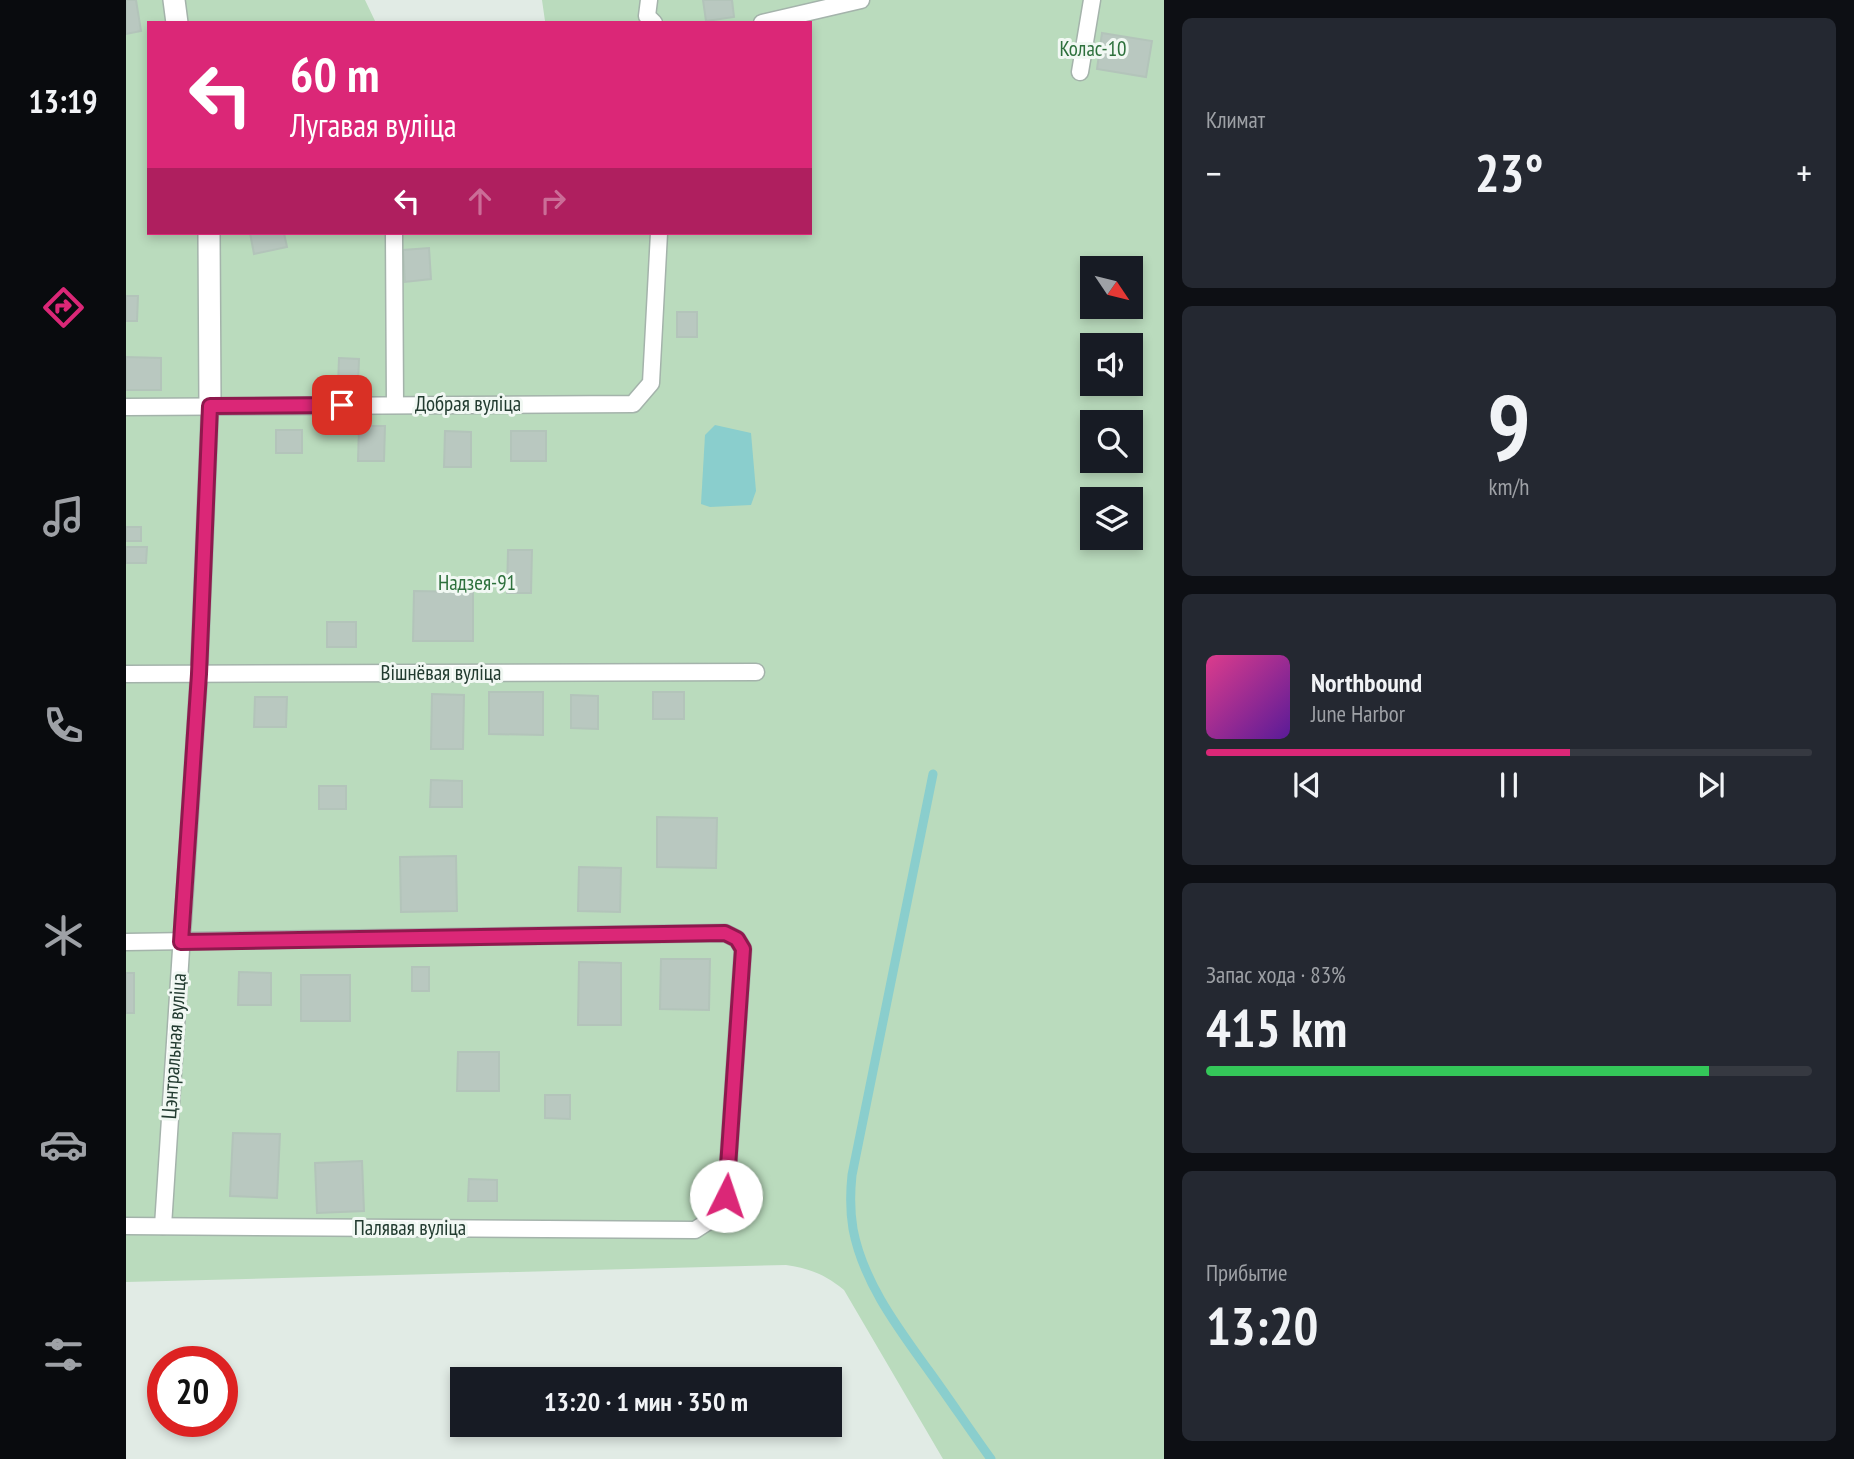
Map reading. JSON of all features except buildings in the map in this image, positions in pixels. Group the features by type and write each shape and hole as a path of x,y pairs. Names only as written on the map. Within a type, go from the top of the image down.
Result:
{"street":[{"path":"174,0 177,21"},
{"path":"209,235 210,406"}],"lane":[{"path":"649,0 647,16 652,21"},
{"path":"771,21 861,0"},
{"path":"1080,72 1093,0"},
{"path":"394,235 394,405"},
{"name":"Добрая вуліца","path":"126,407 633,404 651,383 659,235"},
{"name":"Цэнтральная вуліца","path":"163,1226 199,674 210,406"},
{"name":"Вішнёвая вуліца","path":"126,674 756,672"},
{"name":"Палявая вуліца","path":"126,1226 695,1230 709,1221 726,1196 743,949 737,939 725,933 181,942"},
{"path":"126,943 181,942"}],"green space":[{"path":"126,0 365,0 375,21 147,21 147,235 812,235 812,21 545,21 542,0 1164,0 1164,1459 943,1459 844,1290 824,1276 794,1266 126,1282"}],"water":[{"path":"715,425 751,433 756,491 751,505 710,507 701,504 705,435"}],"waterway":[{"path":"933,774 852,1175 851,1216 858,1249 883,1304 991,1459"}],"route":[{"path":"342,405 210,406 199,674 181,942 725,933 737,939 743,949 726,1196"}],"park label":[{"name":"Колас-10","path":"1093,49"},
{"name":"Надзея-91","path":"477,583"}]}
